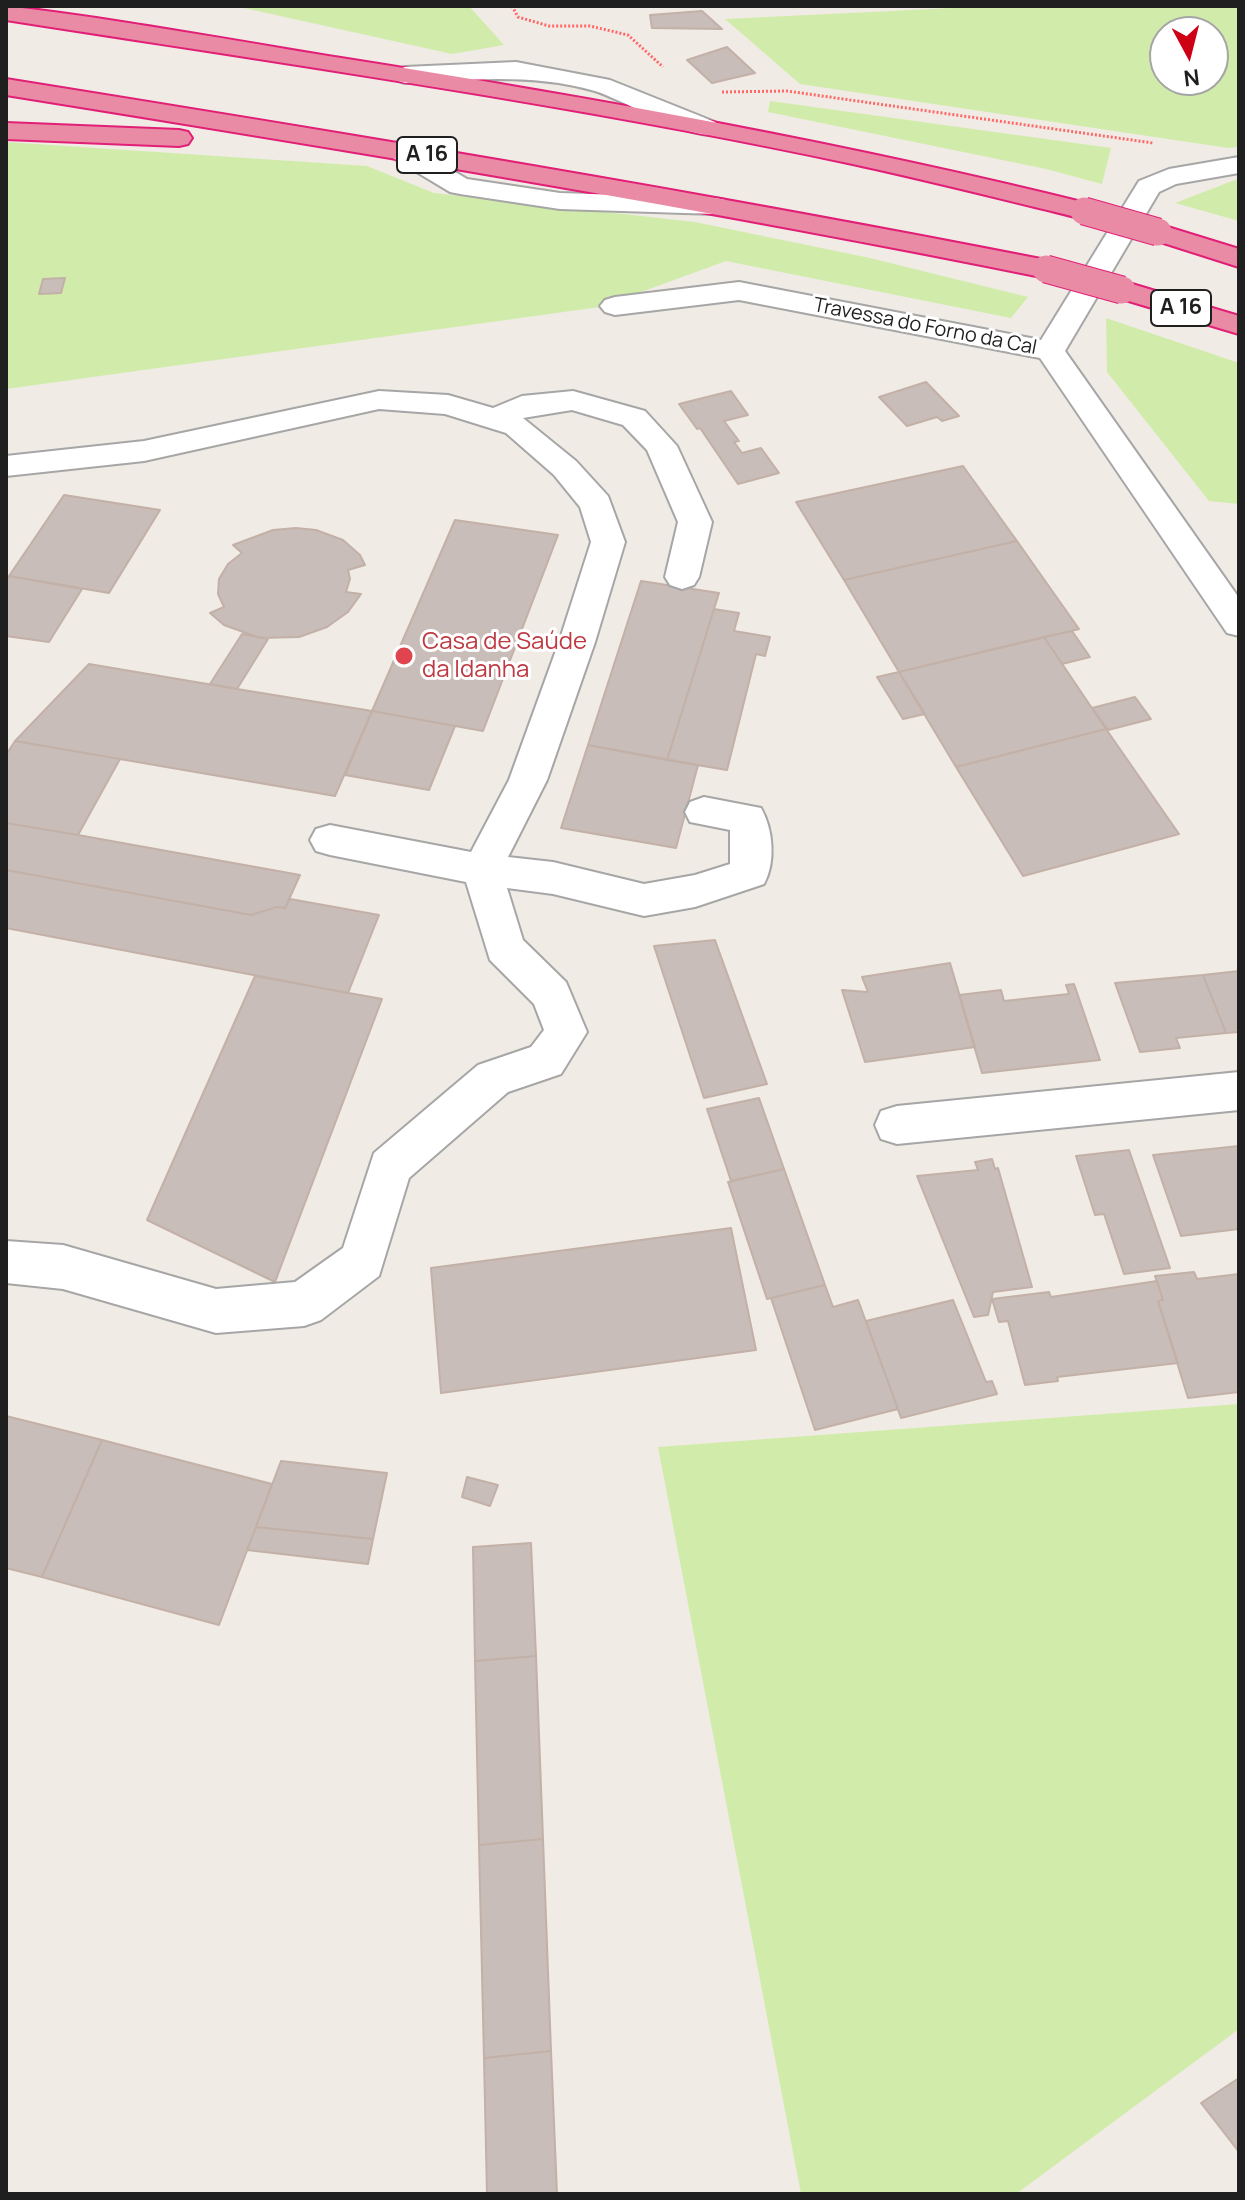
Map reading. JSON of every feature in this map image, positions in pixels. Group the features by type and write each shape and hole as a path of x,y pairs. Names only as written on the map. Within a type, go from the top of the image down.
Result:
{"highway":[{"path":"6,13 405,75 706,128 926,172 1084,211 1239,258"},
{"path":"189,17 365,69"},
{"name":"A 16","path":"6,87 386,148"},
{"path":"6,131 386,148"},
{"name":"A 16","path":"715,206 1046,269 1239,325"},
{"path":"1167,235 1239,249"}],"street":[{"path":"386,148 460,186 560,201 715,206"},
{"path":"1050,351 1149,187 1169,177 1239,165"},
{"name":"Travessa do Forno da Cal","path":"615,306 739,291 1050,351 1239,624"},
{"path":"6,466 144,451 379,400 448,405 517,426 565,468 596,504 608,542 577,642 528,780 482,870 505,948 551,994 566,1032 546,1061 493,1078 390,1167 362,1261 304,1304 216,1311 63,1267 6,1262"},
{"path":"496,419 522,406 573,400 634,418 661,446 695,522 682,577"},
{"path":"330,840 482,870 553,878 644,900 695,891 750,873 751,837 747,818 704,812"},
{"path":"897,1125 1239,1091"}],"path":[{"path":"512,6 518,17 549,26 590,26 628,35 667,71"},
{"path":"717,92 787,91 1130,138 1173,148 1207,169"}],"green space":[{"path":"235,6 469,6 504,45 452,54"},
{"path":"994,6 1239,6 1239,147 1228,148 800,84 725,19"},
{"path":"770,101 1111,148 1102,184 1046,169 768,112"},
{"path":"6,142 367,166 434,193 695,222 870,258 1028,297 1011,318 726,261 600,307 6,389"},
{"path":"1239,180 1239,221 1175,203"},
{"path":"1106,318 1239,363 1239,504 1209,501 1107,372"},
{"path":"1239,1404 1239,2029 1016,2194 801,2194 658,1447"}],"building":[{"path":"702,11 722,29 652,28 650,15"},
{"path":"727,47 755,73 712,83 687,60"},
{"path":"65,278 61,293 39,294 43,279"},
{"path":"926,382 959,416 942,421 937,417 907,426 879,397"},
{"path":"731,391 748,415 724,421 739,441 734,442 742,453 761,448 779,473 738,484 700,428 697,429 679,404"},
{"path":"963,466 1017,541 844,580 796,502"},
{"path":"64,495 160,510 109,593 9,576"},
{"path":"455,520 558,535 483,731 372,711"},
{"path":"273,530 316,530 343,540 360,555 365,565 348,570 350,579 346,592 361,594 348,612 327,627 299,637 260,638 224,625 210,613 224,607 218,594 219,579 228,564 242,553 233,545"},
{"path":"1017,541 1079,629 899,672 844,580"},
{"path":"9,576 82,589 49,642 6,636 6,581"},
{"path":"641,581 719,593 667,760 588,745"},
{"path":"714,609 739,613 734,631 770,637 765,656 756,654 727,770 667,760"},
{"path":"1072,631 1090,657 1062,664 1044,637"},
{"path":"242,634 268,639 237,689 210,684"},
{"path":"1044,637 1106,729 956,767 899,672"},
{"path":"89,664 372,711 335,796 15,741"},
{"path":"899,672 925,714 903,719 877,677"},
{"path":"1135,697 1151,719 1108,730 1092,708"},
{"path":"372,711 455,726 429,790 345,775"},
{"path":"1106,729 1179,834 1023,876 956,767"},
{"path":"15,741 120,759 78,835 6,823 6,755"},
{"path":"588,745 698,765 676,848 561,828"},
{"path":"6,823 300,875 285,908 277,907 251,915 6,870"},
{"path":"6,870 251,915 277,907 285,908 290,899 379,915 348,993 6,928"},
{"path":"715,940 767,1084 704,1098 654,946"},
{"path":"950,963 975,1047 865,1062 842,990 868,992 862,977"},
{"path":"1239,971 1239,1032 1226,1033 1203,975"},
{"path":"1203,975 1226,1033 1176,1038 1180,1048 1140,1052 1115,983"},
{"path":"255,976 382,999 275,1282 147,1220"},
{"path":"1074,984 1100,1060 982,1073 959,995 1001,990 1004,1001 1069,994 1066,985"},
{"path":"759,1098 784,1169 731,1181 707,1109"},
{"path":"1239,1146 1239,1229 1181,1236 1153,1155"},
{"path":"1129,1150 1170,1268 1124,1274 1104,1214 1095,1215 1076,1156"},
{"path":"992,1159 995,1169 998,1168 1032,1287 993,1292 988,1315 974,1317 917,1176 978,1170 975,1162"},
{"path":"784,1169 825,1285 767,1299 728,1182"},
{"path":"731,1228 756,1350 441,1393 431,1268"},
{"path":"1194,1272 1197,1279 1239,1274 1239,1392 1188,1398 1158,1301 1163,1300 1155,1276"},
{"path":"1157,1281 1163,1300 1158,1301 1178,1363 1057,1377 1058,1381 1025,1385 1008,1321 999,1322 992,1299 1049,1292 1051,1297"},
{"path":"825,1285 833,1307 858,1300 898,1409 815,1430 771,1298"},
{"path":"953,1300 986,1382 992,1381 997,1394 901,1418 866,1321"},
{"path":"6,1416 102,1440 42,1577 6,1568"},
{"path":"102,1440 272,1484 219,1625 42,1577"},
{"path":"281,1461 387,1473 373,1539 256,1527"},
{"path":"467,1477 498,1485 490,1506 462,1497"},
{"path":"256,1527 373,1539 368,1564 247,1550"},
{"path":"531,1543 536,1656 475,1661 473,1547"},
{"path":"536,1656 543,1839 479,1845 475,1661"},
{"path":"543,1839 551,2051 484,2058 479,1845"},
{"path":"551,2051 557,2194 487,2194 484,2058"},
{"path":"1239,2078 1239,2152 1201,2103"}],"place":[{"name":"Casa de Saúde da Idanha","path":"404,656"}]}
